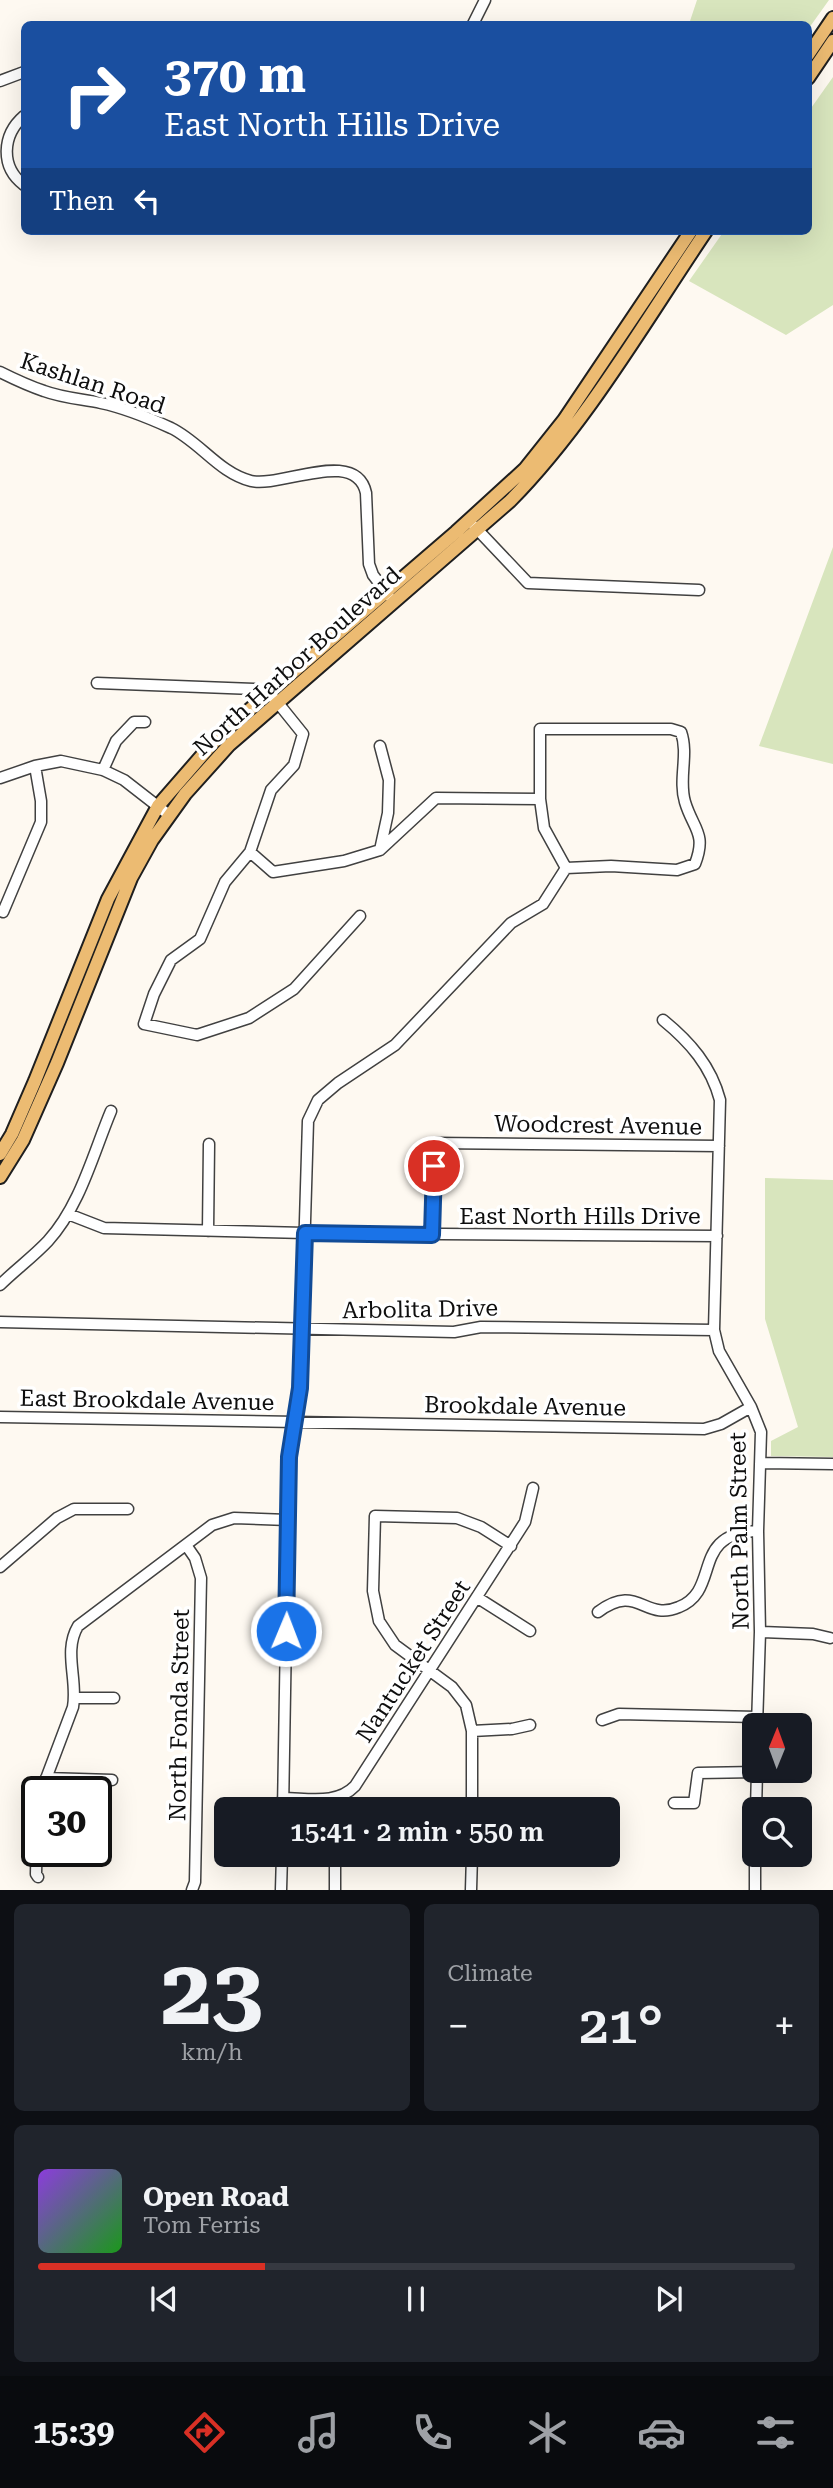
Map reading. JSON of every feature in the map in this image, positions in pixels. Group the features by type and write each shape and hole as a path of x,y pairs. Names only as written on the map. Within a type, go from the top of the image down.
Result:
{"main road":[{"path":"812,49 833,18"},
{"path":"812,72 833,41"},
{"name":"North Harbor Boulevard","path":"473,525 553,435 688,235"},
{"name":"North Harbor Boulevard","path":"0,1154 12,1134 35,1081 108,899 158,806 204,752 273,699 473,525 531,480 565,439 703,235"},
{"name":"North Harbor Boulevard","path":"0,1177 23,1140 50,1081 131,878 152,840 212,762 273,699"}],"street":[{"path":"474,21 485,0"},
{"path":"0,81 21,73"},
{"path":"21,119 12,129 6,153 11,171 21,183"},
{"name":"Kashlan Road","path":"0,372 44,391 108,404 165,426 189,438 224,467 246,480 271,482 333,471 355,475 362,482 366,493 371,569 390,596"},
{"path":"473,525 528,583 699,590"},
{"path":"97,683 254,689 273,699 303,734 294,765 271,790 250,852 225,882 200,939 171,960 154,994 144,1024 197,1035 249,1018 294,989 360,916"},
{"path":"103,770 116,741 134,722 145,722"},
{"path":"540,729 671,729 681,732 685,745 685,803 698,830 701,849 695,864 677,870 611,866 566,867 544,828 540,799 540,729"},
{"path":"380,746 389,780 388,813 380,850"},
{"path":"0,778 34,766 61,761 103,770 124,780 169,815"},
{"path":"3,912 41,822 41,801 34,766"},
{"path":"250,852 273,872 344,861 380,850 436,798 540,799"},
{"path":"283,1797 289,1457 300,1388 308,1121 318,1100 338,1083 395,1045 510,923 543,904 566,867"},
{"name":"North Palm Street","path":"663,1020 699,1054 720,1100 714,1331 719,1351 751,1407 761,1432 757,1713"},
{"path":"0,1285 48,1241 68,1214 111,1111"},
{"name":"Woodcrest Avenue","path":"432,1235 435,1143 719,1146"},
{"path":"208,1231 209,1144"},
{"name":"East North Hills Drive","path":"68,1214 104,1228 432,1235 717,1236"},
{"name":"Arbolita Drive","path":"0,1322 454,1332 481,1327 714,1331"},
{"name":"Brookdale Avenue","path":"293,1421 704,1429 722,1424 751,1407"},
{"name":"East Brookdale Avenue","path":"0,1417 293,1421"},
{"path":"760,1463 833,1464"},
{"name":"Nantucket Street","path":"342,1797 348,1794 511,1546 525,1522 533,1488"},
{"path":"0,1567 57,1518 74,1509 128,1509"},
{"path":"472,1797 470,1713 452,1687 395,1645 379,1620 373,1591 375,1516 457,1518 481,1527 511,1546"},
{"path":"47,1776 75,1698 70,1646 78,1626 222,1520 288,1520"},
{"path":"598,1612 608,1604 628,1599 652,1609 665,1611 678,1608 697,1592 708,1564 722,1540 733,1534 758,1531"},
{"name":"North Fonda Street","path":"186,1545 195,1558 201,1577 195,1882 192,1889"},
{"path":"478,1598 530,1631"},
{"path":"760,1632 813,1634 830,1638"},
{"path":"75,1698 114,1698"},
{"path":"601,1720 619,1714 742,1720"},
{"path":"472,1731 512,1729 530,1724"},
{"path":"674,1803 694,1803 698,1773 742,1772"},
{"path":"36,1867 38,1877"},
{"path":"281,1889 282,1867"},
{"path":"335,1867 335,1889"},
{"path":"471,1889 472,1867"},
{"path":"755,1867 755,1889"}],"green space":[{"path":"697,0 829,0 812,24 812,21 690,21"},
{"path":"833,77 833,305 786,335 689,281 721,235 812,235 812,107"},
{"path":"833,547 833,764 759,746"},
{"path":"765,1178 833,1180 833,1457 771,1456 771,1441 798,1427 765,1319"}],"route":[{"path":"286,1631 289,1457 300,1388 305,1233 432,1235 434,1166"}]}
